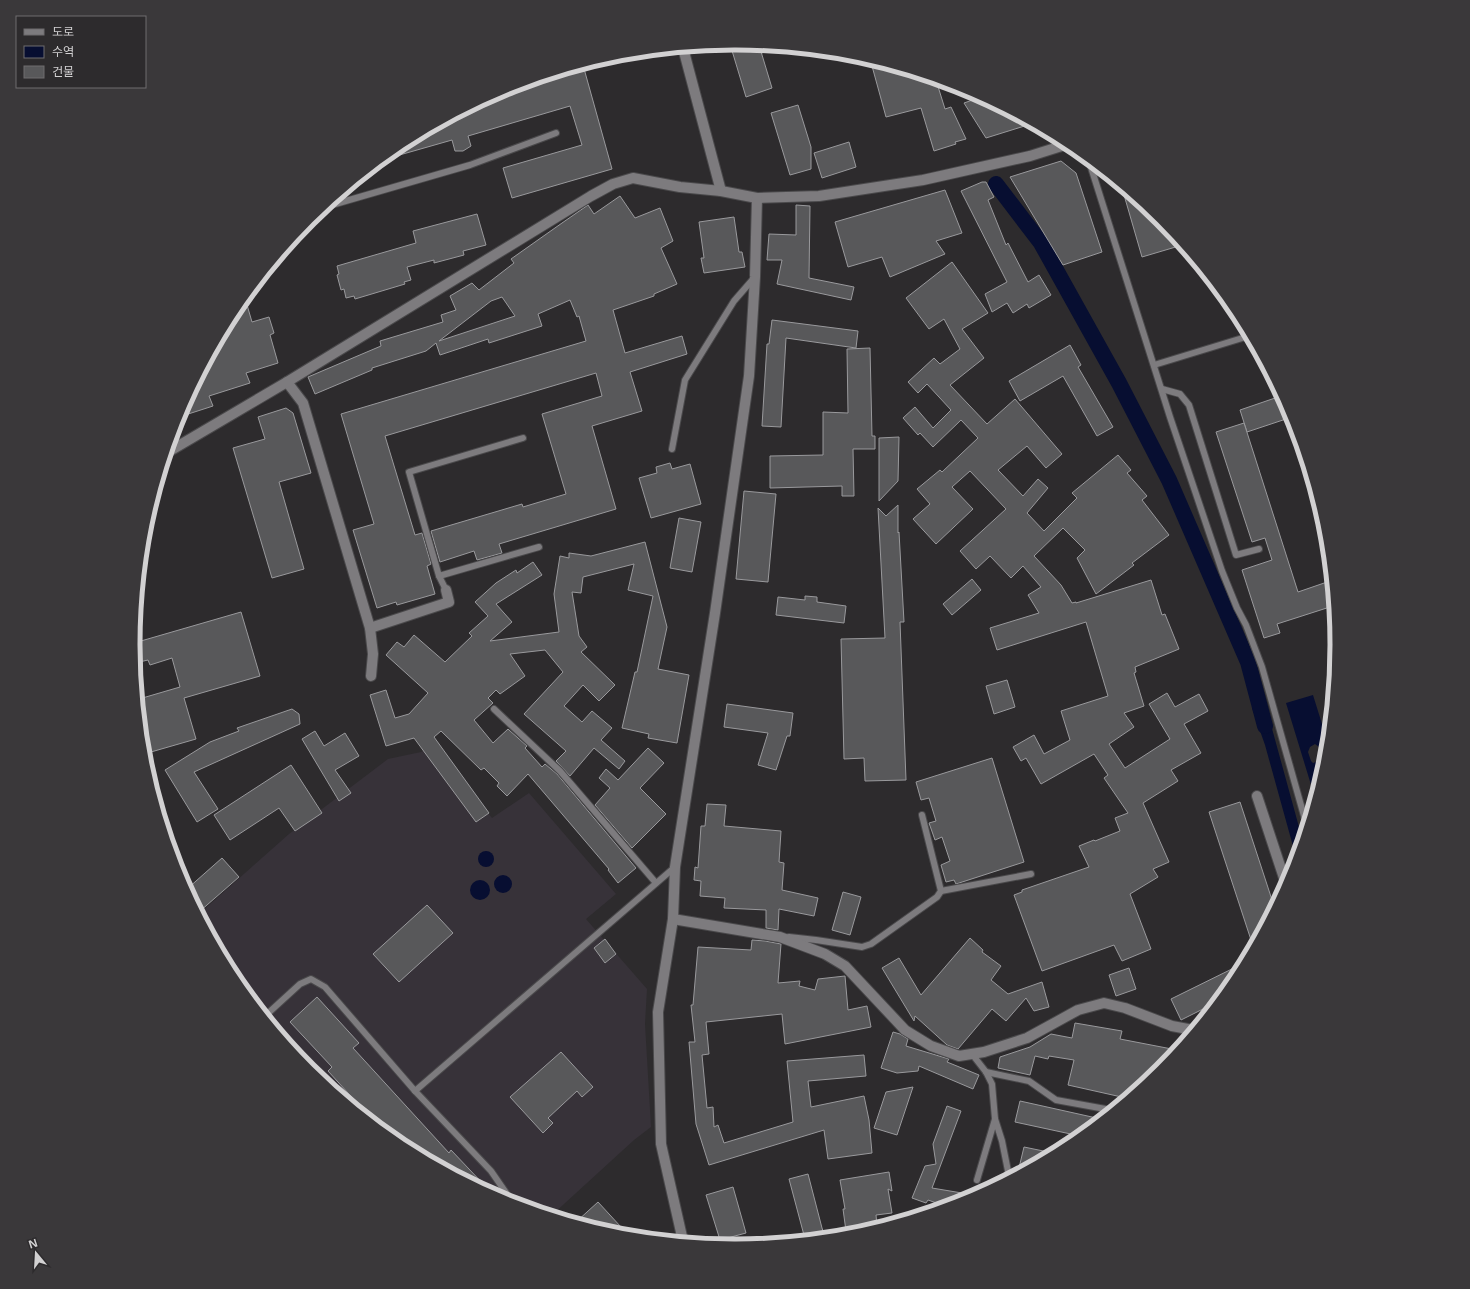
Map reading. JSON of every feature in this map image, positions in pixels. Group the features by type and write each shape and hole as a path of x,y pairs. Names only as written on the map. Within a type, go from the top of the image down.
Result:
{"street":[{"path":"684,52 721,191"},
{"path":"174,449 287,382 613,184 633,178 680,187 721,191 757,198 819,196 923,180 1030,156 1060,147"},
{"path":"682,1237 662,1144 658,1012 673,920 675,867 715,613 749,376 755,277 757,198"},
{"path":"287,382 303,402 370,628 373,654 371,676"},
{"path":"370,628 449,602 446,590"},
{"path":"1257,796 1283,874"},
{"path":"673,920 780,937 825,954 845,966 905,1030 931,1046 959,1056 984,1052 1027,1038 1078,1010 1104,1003 1125,1008 1172,1026 1188,1029"}],"lane":[{"path":"337,204 470,165 556,133"},
{"path":"1092,169 1162,390 1222,571 1237,608 1246,625 1262,667 1304,816"},
{"path":"672,449 685,380 734,301 755,277"},
{"path":"1154,365 1244,338"},
{"path":"1162,390 1180,394 1189,405 1236,555 1258,549"},
{"path":"446,590 439,576 409,472 523,438"},
{"path":"439,576 539,546"},
{"path":"494,709 560,771 656,883"},
{"path":"922,815 941,891"},
{"path":"415,1092 675,867"},
{"path":"780,937 862,946 871,944 937,897 941,891 1031,874"},
{"path":"269,1013 300,984 311,979 325,987 415,1092 491,1171 507,1194"},
{"path":"972,1054 986,1072 992,1084 995,1119 1002,1141 1008,1172"},
{"path":"986,1072 1029,1081 1056,1100 1105,1109"},
{"path":"977,1180 995,1119"}],"shaded area":[{"path":"435,745 492,818 529,793 616,894 586,919 647,989 645,1024 651,1127 634,1140 556,1211 507,1194 472,1178 438,1159 405,1139 373,1116 343,1091 315,1065 263,1006 220,942 203,910 289,834 388,759 421,752"}],"water":[{"path":"1313,695 1323,728 1320,748 1315,744 1310,747 1308,752 1313,763 1318,761 1312,787 1286,703"},
{"path":"1265,703 1300,830 1293,848 1265,745 1252,708"},
{"path":"483,851 489,851 494,856 492,865 489,867 483,867 478,862 478,856"},
{"path":"503,875 509,878 512,884 509,890 503,893 497,890 494,884 497,878"},
{"path":"480,880 487,883 490,890 487,897 480,900 473,897 470,890 473,883"}],"building":[{"path":"732,50 761,51 772,88 746,97"},
{"path":"872,66 938,86 945,109 951,107 966,139 934,151 921,108 886,117"},
{"path":"584,69 612,169 512,198 503,168 582,145 570,106 468,136 471,146 463,151 455,151 452,140 397,156 472,111 507,95"},
{"path":"973,100 1025,126 986,138 964,103"},
{"path":"798,105 811,147 811,169 790,175 771,113"},
{"path":"849,142 856,167 822,178 814,153"},
{"path":"1061,161 1076,173 1102,252 1063,265 1010,177"},
{"path":"982,182 986,182 994,197 988,200 1006,245 1008,243 1028,282 1039,275 1051,295 1029,308 1027,304 1013,313 1007,303 992,312 985,294 1007,282 961,191"},
{"path":"945,190 962,233 936,241 945,254 890,277 882,257 848,267 835,222"},
{"path":"620,196 635,218 660,208 673,241 661,248 677,284 654,294 654,296 613,310 625,353 682,336 687,354 630,372 642,411 592,426 616,509 499,544 502,553 477,560 474,551 440,562 431,531 522,504 523,507 566,494 542,414 602,396 596,373 385,436 415,535 422,533 431,564 427,566 435,594 397,605 396,602 377,608 353,530 374,524 341,414 586,341 579,316 577,317 570,300 538,314 542,326 489,343 488,339 440,355 436,343 426,351 372,368 372,370 315,394 308,377 381,346 380,341 443,322 441,315 456,310 450,296 472,283 479,290 514,263 511,259 588,205 594,214","holes":["502,297 515,316 439,341 491,301"]},
{"path":"1124,196 1155,224 1176,247 1142,257"},
{"path":"796,205 810,206 809,278 854,287 851,300 777,284 782,260 767,260 769,234 796,235"},
{"path":"477,214 486,245 463,251 464,255 434,263 434,260 407,267 411,280 404,282 405,284 355,299 354,296 346,298 344,289 341,290 337,275 339,274 337,266 416,243 413,231"},
{"path":"734,217 739,252 742,252 745,267 704,273 701,258 704,258 699,222"},
{"path":"952,262 988,313 962,329 984,358 950,385 987,424 1015,399 1062,454 1046,468 1027,446 998,470 1023,496 1038,479 1048,488 1027,513 1044,531 1077,498 1072,493 1118,455 1131,470 1127,473 1147,496 1142,500 1169,535 1132,563 1134,565 1096,594 1077,558 1085,550 1063,528 1034,556 1061,585 1072,603 1151,580 1162,615 1165,614 1179,649 1135,667 1136,672 1134,673 1144,706 1124,713 1134,727 1109,744 1125,768 1170,739 1149,704 1167,693 1175,707 1199,694 1208,711 1184,724 1201,753 1171,770 1178,781 1143,803 1169,862 1153,869 1158,877 1130,894 1151,949 1122,961 1114,945 1042,971 1014,895 1022,892 1022,890 1089,867 1079,846 1120,831 1115,818 1128,813 1104,778 1108,775 1094,754 1041,784 1026,758 1021,761 1013,747 1034,735 1044,754 1070,740 1061,711 1108,696 1086,622 997,650 990,628 1039,613 1028,595 1041,587 1023,566 1011,578 990,556 976,569 960,551 1006,509 970,471 952,487 973,509 936,544 913,519 930,504 917,489 940,470 942,472 978,438 961,420 933,447 920,433 918,435 903,418 915,407 933,428 951,410 927,384 918,393 908,382 934,358 940,364 960,349 944,319 929,329 906,298"},
{"path":"247,305 252,322 269,317 274,333 270,335 278,363 246,373 250,383 209,396 213,406 187,414 220,347"},
{"path":"772,320 858,331 856,348 786,338 781,427 762,426 767,344 769,344"},
{"path":"1070,345 1081,365 1078,367 1113,427 1097,436 1063,376 1020,401 1009,381"},
{"path":"870,348 872,436 875,436 875,449 853,449 854,496 842,496 842,486 770,488 770,456 823,455 823,412 848,413 847,349"},
{"path":"1275,398 1285,419 1247,432 1240,410"},
{"path":"286,408 293,413 311,473 279,482 304,569 272,578 233,448 265,439 258,417"},
{"path":"1244,423 1298,592 1326,583 1328,608 1277,624 1280,633 1264,638 1242,570 1272,560 1265,538 1252,542 1216,432"},
{"path":"899,437 898,481 879,501 879,438"},
{"path":"670,463 672,469 690,464 701,504 651,518 639,478 657,473 656,467"},
{"path":"744,491 776,494 768,582 736,579"},
{"path":"898,505 898,533 899,532 904,622 900,622 906,780 865,781 864,758 844,759 841,639 885,638 878,508 886,516"},
{"path":"679,518 701,522 692,572 670,568"},
{"path":"645,542 667,627 658,669 689,675 677,743 648,738 649,734 622,728 635,672 637,672 653,596 628,590 634,564 583,577 581,593 572,592 579,636 587,647 581,652 615,685 599,701 583,685 564,706 582,722 592,711 612,728 601,740 625,761 619,769 594,748 570,776 556,761 566,751 524,714 563,672 545,650 510,654 525,676 500,694 496,690 488,698 493,703 474,720 493,743 508,729 527,746 525,748 542,767 545,764 557,774 636,868 618,883 608,870 609,869 528,774 507,796 497,786 499,783 484,768 481,770 441,731 434,737 489,813 476,822 414,738 386,746 370,695 386,690 395,718 409,714 428,693 386,655 397,642 404,647 414,635 445,662 472,636 469,633 488,616 475,602 496,583 516,570 517,573 533,562 542,575 496,604 512,622 490,641 559,632 554,594 560,556 569,558 569,553 591,556"},
{"path":"972,579 981,590 952,615 943,604"},
{"path":"805,596 817,597 817,602 846,606 844,623 776,615 778,597 805,600"},
{"path":"241,612 260,676 184,698 196,739 151,752 144,698 180,687 172,658 150,665 148,660 141,662 140,641"},
{"path":"1007,680 1015,707 994,714 986,686"},
{"path":"727,704 793,713 790,736 787,736 776,770 758,765 768,733 724,727"},
{"path":"292,709 299,714 300,724 194,772 218,809 197,822 165,770 210,742 239,731 237,728"},
{"path":"315,731 324,746 345,733 359,756 335,770 351,793 339,801 302,739"},
{"path":"648,748 664,763 640,788 666,814 632,848 595,805 610,788 599,778 606,769 618,780"},
{"path":"992,758 1024,862 956,884 954,880 946,882 941,865 950,861 942,837 935,840 929,823 936,821 929,798 921,800 916,782"},
{"path":"291,765 322,813 295,831 279,808 230,840 214,815"},
{"path":"1240,802 1272,899 1251,940 1209,812"},
{"path":"707,804 726,805 724,826 781,831 779,862 784,863 782,890 818,898 814,916 779,909 778,930 766,928 766,910 724,908 725,898 700,896 701,881 694,880 695,867 698,868 701,826 705,826"},
{"path":"222,858 239,877 203,909 192,885"},
{"path":"843,892 861,897 850,935 832,930"},
{"path":"427,905 453,933 399,982 373,954"},
{"path":"970,938 983,950 982,952 1001,966 991,980 1008,994 1042,982 1049,1007 1034,1011 1026,998 1006,1021 992,1009 958,1049 947,1045 915,1016 914,1021 882,968 899,958 921,995"},
{"path":"605,939 616,954 605,963 594,948"},
{"path":"752,940 781,944 778,983 800,981 799,986 815,990 818,979 845,976 848,1010 867,1006 871,1027 785,1044 782,1014 706,1022 709,1054 702,1055 707,1108 713,1107 714,1127 718,1125 724,1143 793,1122 787,1061 864,1055 866,1076 808,1081 811,1107 864,1096 869,1120 872,1153 828,1159 824,1130 709,1165 696,1124 689,1042 695,1042 691,1005 693,1005 698,947 751,950"},
{"path":"1129,968 1136,989 1116,996 1109,975"},
{"path":"1233,968 1206,1008 1181,1020 1171,999"},
{"path":"317,997 359,1043 353,1048 449,1153 451,1150 482,1182 405,1139 356,1102 328,1071 332,1067 290,1022"},
{"path":"1075,1023 1122,1031 1120,1039 1170,1049 1155,1065 1120,1097 1068,1085 1074,1060 1049,1056 1048,1059 1035,1056 1030,1075 998,1068 1000,1057 1030,1047 1051,1034 1072,1038"},
{"path":"893,1032 908,1039 906,1046 949,1059 947,1062 979,1075 973,1089 919,1066 918,1071 897,1073 881,1068"},
{"path":"561,1052 593,1087 582,1097 577,1091 548,1118 553,1123 543,1133 510,1097"},
{"path":"913,1087 897,1135 874,1128 886,1092"},
{"path":"1020,1101 1095,1118 1072,1134 1015,1122"},
{"path":"947,1106 961,1111 932,1188 964,1193 937,1203 928,1200 926,1203 912,1198 925,1166 936,1164 933,1144"},
{"path":"1024,1147 1045,1151 1032,1159 1019,1166"},
{"path":"889,1172 892,1191 888,1189 892,1213 876,1215 877,1222 846,1229 843,1209 845,1209 840,1180"},
{"path":"808,1174 823,1232 804,1235 789,1179"},
{"path":"733,1187 746,1233 720,1239 706,1195"},
{"path":"598,1202 621,1227 619,1228 580,1219"}],"waterway":[{"path":"996,184 1041,243 1119,383 1169,480 1248,662 1265,726"}]}
